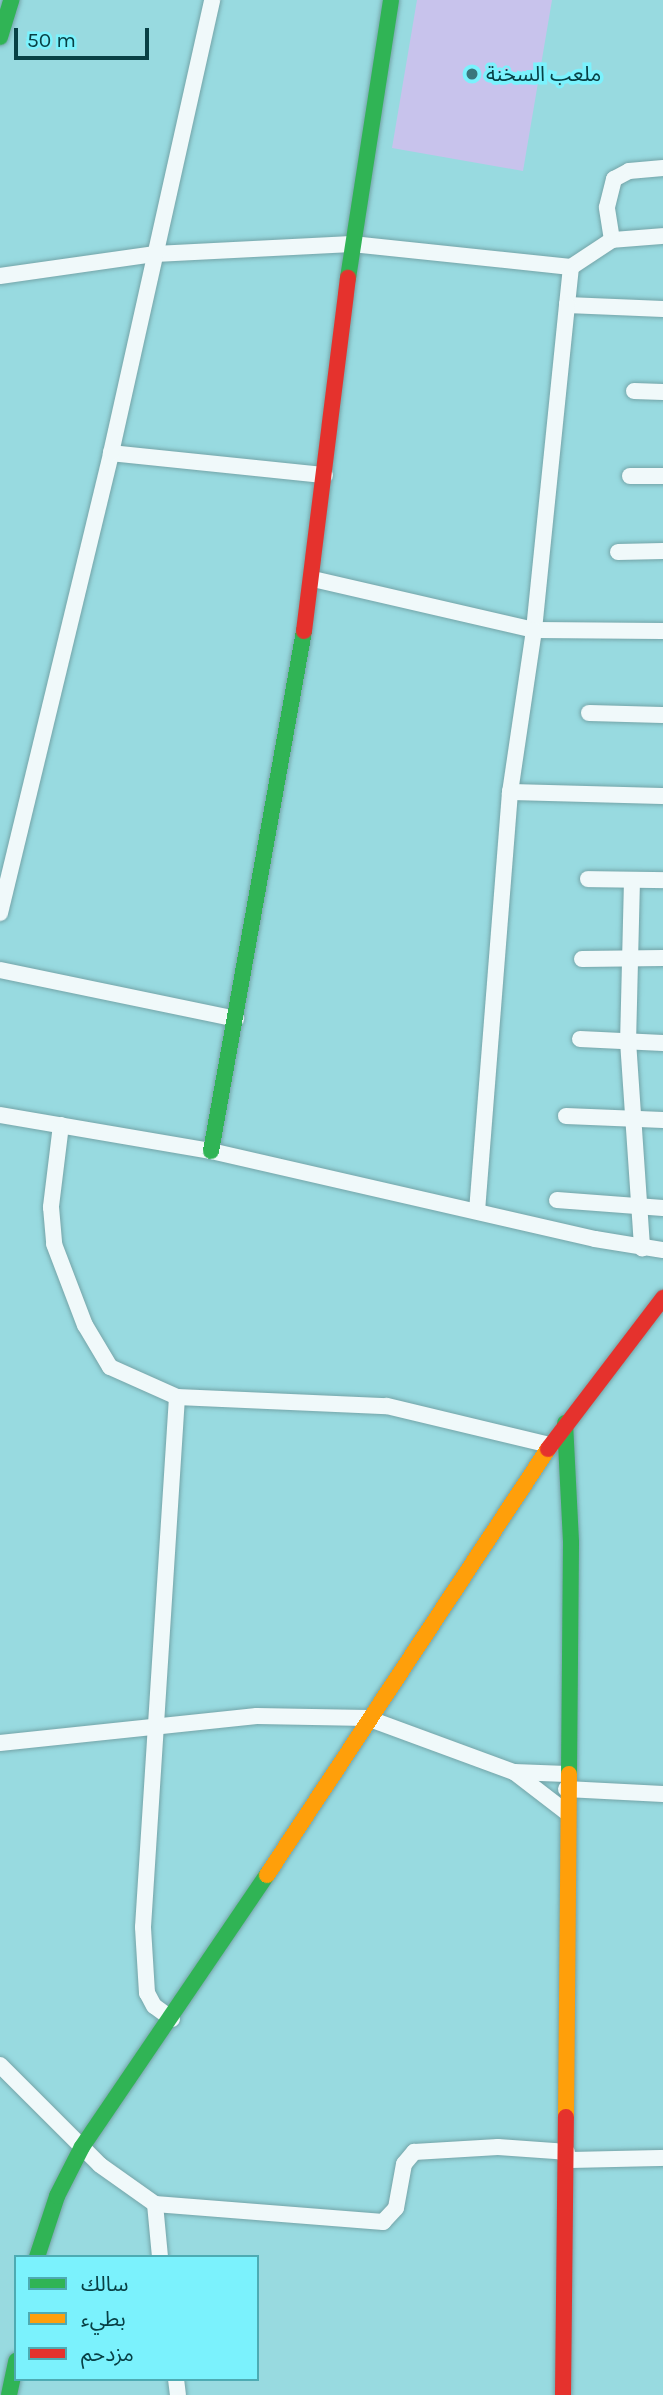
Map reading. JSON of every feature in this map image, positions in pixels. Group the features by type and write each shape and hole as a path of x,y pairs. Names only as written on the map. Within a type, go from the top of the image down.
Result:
{"street":[{"path":"1,31 11,0"},
{"path":"0,913 111,453 212,0"},
{"path":"211,1151 313,579 352,244 391,0"},
{"path":"612,240 607,206 614,179 629,171 663,168"},
{"path":"0,276 155,254 352,244 571,267 612,240 663,236"},
{"path":"477,1211 510,792 534,630 571,267"},
{"path":"567,305 663,309"},
{"path":"634,391 663,392"},
{"path":"111,453 325,475"},
{"path":"630,475 663,476"},
{"path":"618,552 663,551"},
{"path":"313,579 534,630 663,631"},
{"path":"589,713 663,715"},
{"path":"510,792 663,796"},
{"path":"588,879 663,880"},
{"path":"632,880 628,1041 637,1120 642,1249"},
{"path":"582,959 663,958"},
{"path":"0,970 236,1018"},
{"path":"580,1039 663,1043"},
{"path":"0,1115 211,1151 642,1249 663,1250"},
{"path":"566,1116 663,1120"},
{"path":"61,1125 51,1207 54,1244 67,1284 97,1350 110,1367 177,1397 387,1406 550,1445"},
{"path":"557,1200 663,1208"},
{"path":"38,2255 57,2196 82,2147 172,2019 565,1423 663,1298"},
{"path":"172,2019 150,2001 144,1970 155,1729 177,1397"},
{"path":"563,2395 567,2156 566,1812 571,1543 565,1423"},
{"path":"0,1743 155,1729 257,1716 368,1718 514,1772 663,1794"},
{"path":"514,1772 566,1812"},
{"path":"0,2065 127,2188 155,2204 383,2222 396,2208 404,2164 414,2152 498,2147 567,2156 663,2158"},
{"path":"155,2204 160,2255"},
{"path":"9,2395 14,2371"}],"shaded area":[{"name":"ملعب السخنة","path":"417,0 552,0 523,171 392,148"}],"traffic: fast":[{"path":"0,37 11,0"},
{"path":"348,278 391,0"},
{"path":"211,1151 304,631"},
{"path":"565,1423 571,1543 569,1774"},
{"path":"38,2255 57,2196 82,2147 267,1875"},
{"path":"9,2395 14,2371"}],"traffic: slow":[{"path":"267,1875 548,1449"},
{"path":"566,2117 569,1774"}],"traffic: jam":[{"path":"304,631 348,278"},
{"path":"548,1449 663,1298"},
{"path":"563,2395 566,2117"}],"place":[{"name":"ملعب السخنة","path":"472,74"}]}
